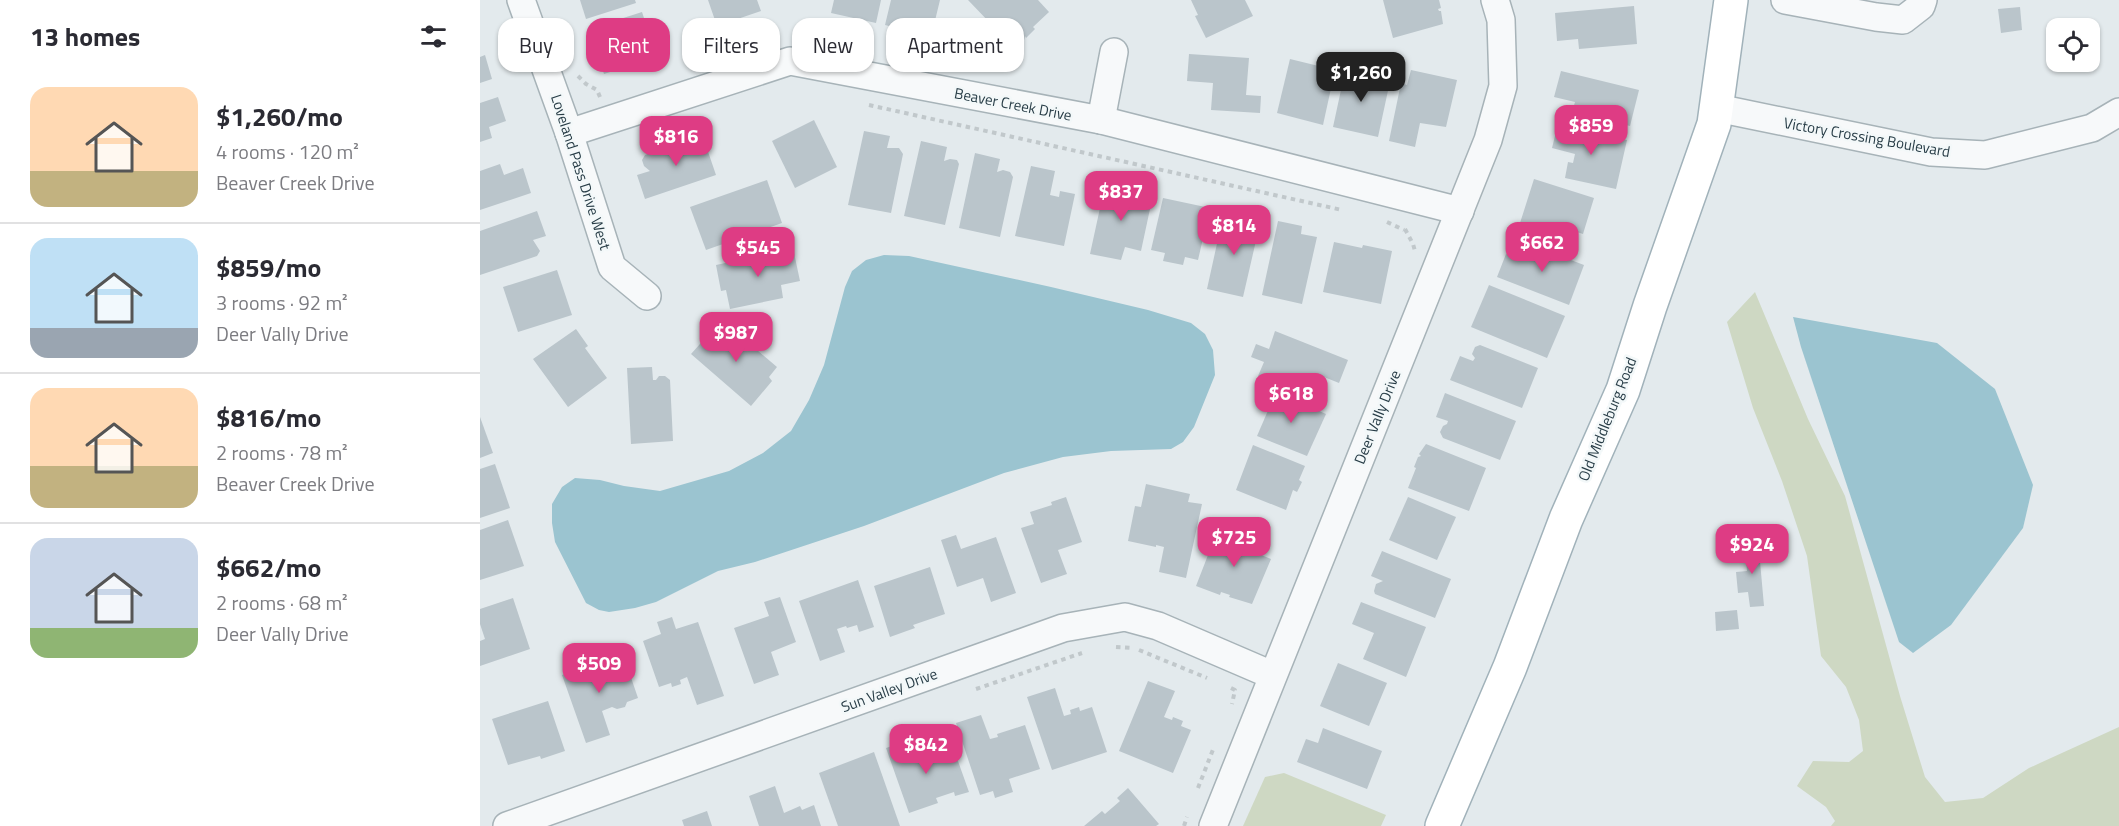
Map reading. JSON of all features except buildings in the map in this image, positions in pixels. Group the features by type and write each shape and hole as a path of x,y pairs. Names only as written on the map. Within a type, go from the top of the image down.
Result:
{"main road":[{"name":"Old Middleburg Road","path":"1442,826 1510,667 1566,519 1623,390 1714,124 1731,0"}],"street":[{"name":"Loveland Pass Drive West","path":"521,0 569,133 612,267 647,296"},
{"name":"Deer Vally Drive","path":"1213,826 1262,670 1460,211 1488,140 1503,86 1501,20 1495,0"},
{"path":"1785,0 1903,20 1921,6 1923,0"},
{"path":"1101,120 1114,52"},
{"name":"Beaver Creek Drive","path":"569,133 790,61 1101,120 1460,211"},
{"name":"Victory Crossing Boulevard","path":"1717,108 1930,152 1985,155 2092,128 2119,112"},
{"name":"Sun Valley Drive","path":"507,826 1063,628 1125,617 1158,626 1262,670"}],"path":[{"path":"574,71 586,84 597,90 606,121"},
{"path":"861,103 1347,212"},
{"path":"1404,230 1423,202"},
{"path":"1381,219 1404,230 1413,244 1415,253"},
{"path":"1107,648 1133,648 1216,682"},
{"path":"968,692 1090,651"},
{"path":"1225,686 1242,691 1262,670"},
{"path":"1229,712 1235,690"},
{"path":"1194,797 1217,739"},
{"path":"1184,826 1187,816"}],"green space":[{"path":"1755,292 1808,419 1845,496 1900,696 1925,777 1945,802 1983,798 2029,768 2119,727 2119,826 1831,826 1835,821 1826,807 1797,786 1813,761 1849,762 1863,751 1859,720 1846,687 1821,656 1807,556 1782,481 1753,408 1727,322"},
{"path":"1284,773 1386,815 1381,826 1243,826 1265,777"}],"water":[{"path":"884,255 909,256 1051,287 1148,310 1191,323 1205,334 1213,350 1215,375 1194,427 1183,442 1171,449 1111,451 1063,457 1004,473 864,526 755,562 718,571 656,602 609,612 586,603 555,542 552,504 562,487 575,478 600,480 660,491 729,471 763,453 791,431 809,400 824,365 845,287 852,271 866,260"},
{"path":"1793,317 1937,343 1995,389 2033,485 2023,528 1951,625 1913,653 1899,642"}]}
